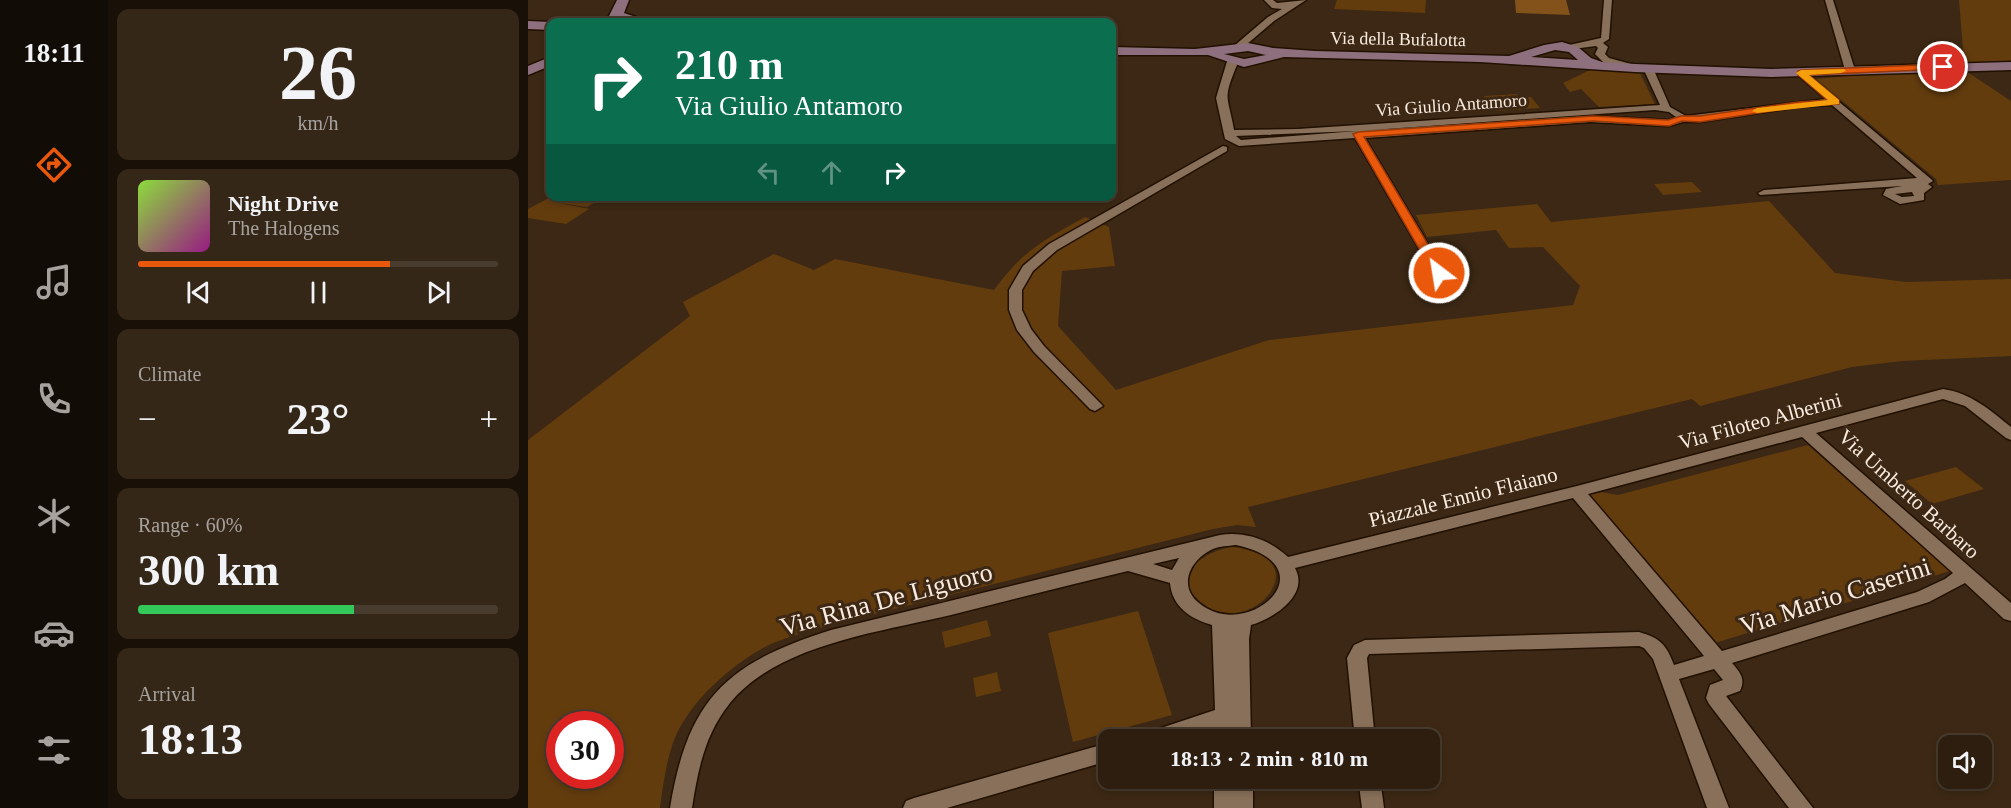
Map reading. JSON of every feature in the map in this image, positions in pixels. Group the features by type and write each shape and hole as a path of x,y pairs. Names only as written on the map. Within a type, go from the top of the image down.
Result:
{"street":[{"path":"613,18 614,0"},
{"path":"614,18 623,0"},
{"path":"1268,3 1292,6 1302,0"},
{"path":"1116,51 1231,54 1257,30 1272,26 1310,0"},
{"path":"1608,0 1601,41 1604,47 1599,54 1602,58 1628,66"},
{"path":"1829,0 1850,70"},
{"path":"1252,137 1235,121 1229,96 1233,81 1240,70 1262,56 1258,44 1284,15 1268,3"},
{"path":"1268,3 1271,9 1272,26"},
{"path":"528,25 546,26"},
{"path":"1565,47 1601,41"},
{"name":"Via della Bufalotta","path":"1496,60 1540,55 1547,46 1565,47 1576,51 1579,57"},
{"path":"1227,140 1221,97 1232,65 1231,54"},
{"name":"Via della Bufalotta","path":"1231,54 1244,63 1262,56 1480,58 1540,55 1564,62 1596,66"},
{"name":"Via della Bufalotta","path":"1564,62 1579,57 1594,63 1648,68"},
{"name":"Via della Bufalotta","path":"1480,58 1596,66 1801,73 2011,66"},
{"path":"528,64 546,63"},
{"path":"528,71 546,63"},
{"path":"1648,68 1666,108 1678,112 1681,118"},
{"path":"1801,73 1927,184"},
{"name":"Via Giulio Antamoro","path":"1252,137 1358,134 1590,118 1669,123 1681,118 1700,119 1798,104 1836,102"},
{"path":"1649,108 1642,114 1654,122"},
{"name":"Via Giulio Antamoro","path":"1252,137 1287,132 1666,108"},
{"path":"1358,134 1439,273"},
{"path":"1095,406 1032,340 1021,325 1014,302 1014,291 1017,284 1034,262 1053,247 1227,140 1252,137"},
{"path":"1875,194 1927,184"},
{"path":"1764,193 1927,184"},
{"path":"1890,191 1891,197 1896,202 1919,198 1918,192 1927,184"},
{"name":"Via Filoteo Alberini","path":"1577,492 1937,396 1954,395 2011,435"},
{"name":"Via Umberto Barbaro","path":"1805,431 2011,614"},
{"name":"Piazzale Ennio Flaiano","path":"1285,564 1577,492 1719,661 1734,682 1716,693 1719,703 1802,808"},
{"path":"1236,539 1251,541 1277,554 1285,564 1288,587 1282,599 1259,616 1243,620 1221,620 1196,611 1186,602 1180,591 1178,579 1182,566 1192,554 1206,545 1236,539"},
{"name":"Via Rina De Liguoro","path":"681,808 688,760 709,713 734,686 773,658 831,637 1206,545"},
{"name":"Via Rina De Liguoro","path":"1124,565 1144,568 1178,579"},
{"name":"Via Mario Caserini","path":"1668,675 1923,597 1947,587 1965,573"},
{"path":"1221,620 1224,640 1226,729"},
{"path":"1241,729 1240,639 1243,620"},
{"path":"1364,729 1357,662 1361,650 1375,645 1634,638 1651,643 1658,651 1718,808"},
{"path":"1183,729 1225,715"},
{"path":"914,808 1098,755"},
{"path":"1225,789 1225,808"},
{"path":"1242,789 1242,808"},
{"path":"1371,789 1373,808"}],"shaded area":[{"path":"1337,0 1426,0 1425,13 1334,9"},
{"path":"1959,0 2011,0 2011,64 1968,64 1964,61"},
{"path":"1963,69 2011,101 2011,180 1938,185 1936,179 1816,79 1857,75 1865,72"},
{"path":"1590,70 1639,71 1655,104 1599,107 1581,89 1570,92 1563,83"},
{"path":"1517,94 1521,98 1531,97 1540,108 1496,111 1484,96"},
{"path":"1692,182 1702,192 1663,195 1654,184"},
{"path":"546,200 597,201 587,207 559,203 589,209 566,224 528,218 528,209"},
{"path":"1769,201 1835,273 1906,282 2011,279 2011,356 1902,361 1852,367 1700,406 1692,399 1248,507 1256,527 1237,525 1213,529 811,630 772,644 753,654 726,674 701,698 674,740 667,765 660,808 528,808 528,440 690,316 683,302 774,254 814,270 835,259 994,290 1024,256 1085,217 1109,227 1115,266 1062,271 1058,326 1116,390 1269,340 1573,305 1580,286 1543,247 1509,248 1496,230 1427,237 1416,215 1537,204 1551,222"},
{"path":"1808,445 1950,571 1715,643 1589,495 1601,492 1618,495"},
{"path":"1956,467 1984,489 1932,504 1905,481"},
{"path":"1233,547 1260,554 1274,566 1275,581 1268,595 1255,606 1237,613 1217,611 1198,600 1190,590 1188,580 1195,564 1203,558"},
{"path":"1138,611 1172,715 1121,729 1098,729 1098,735 1073,742 1048,633"},
{"path":"987,620 991,636 945,648 942,632"},
{"path":"997,672 1001,691 976,697 973,678"}],"building":[{"path":"1515,0 1566,0 1570,15 1516,13"}],"slow traffic":[{"path":"1757,111 1798,104 1836,102 1801,73 1841,71"}],"route":[{"path":"1439,273 1358,134 1593,118 1669,123 1681,118 1700,119 1798,104 1836,102 1801,73 1943,67"}]}
